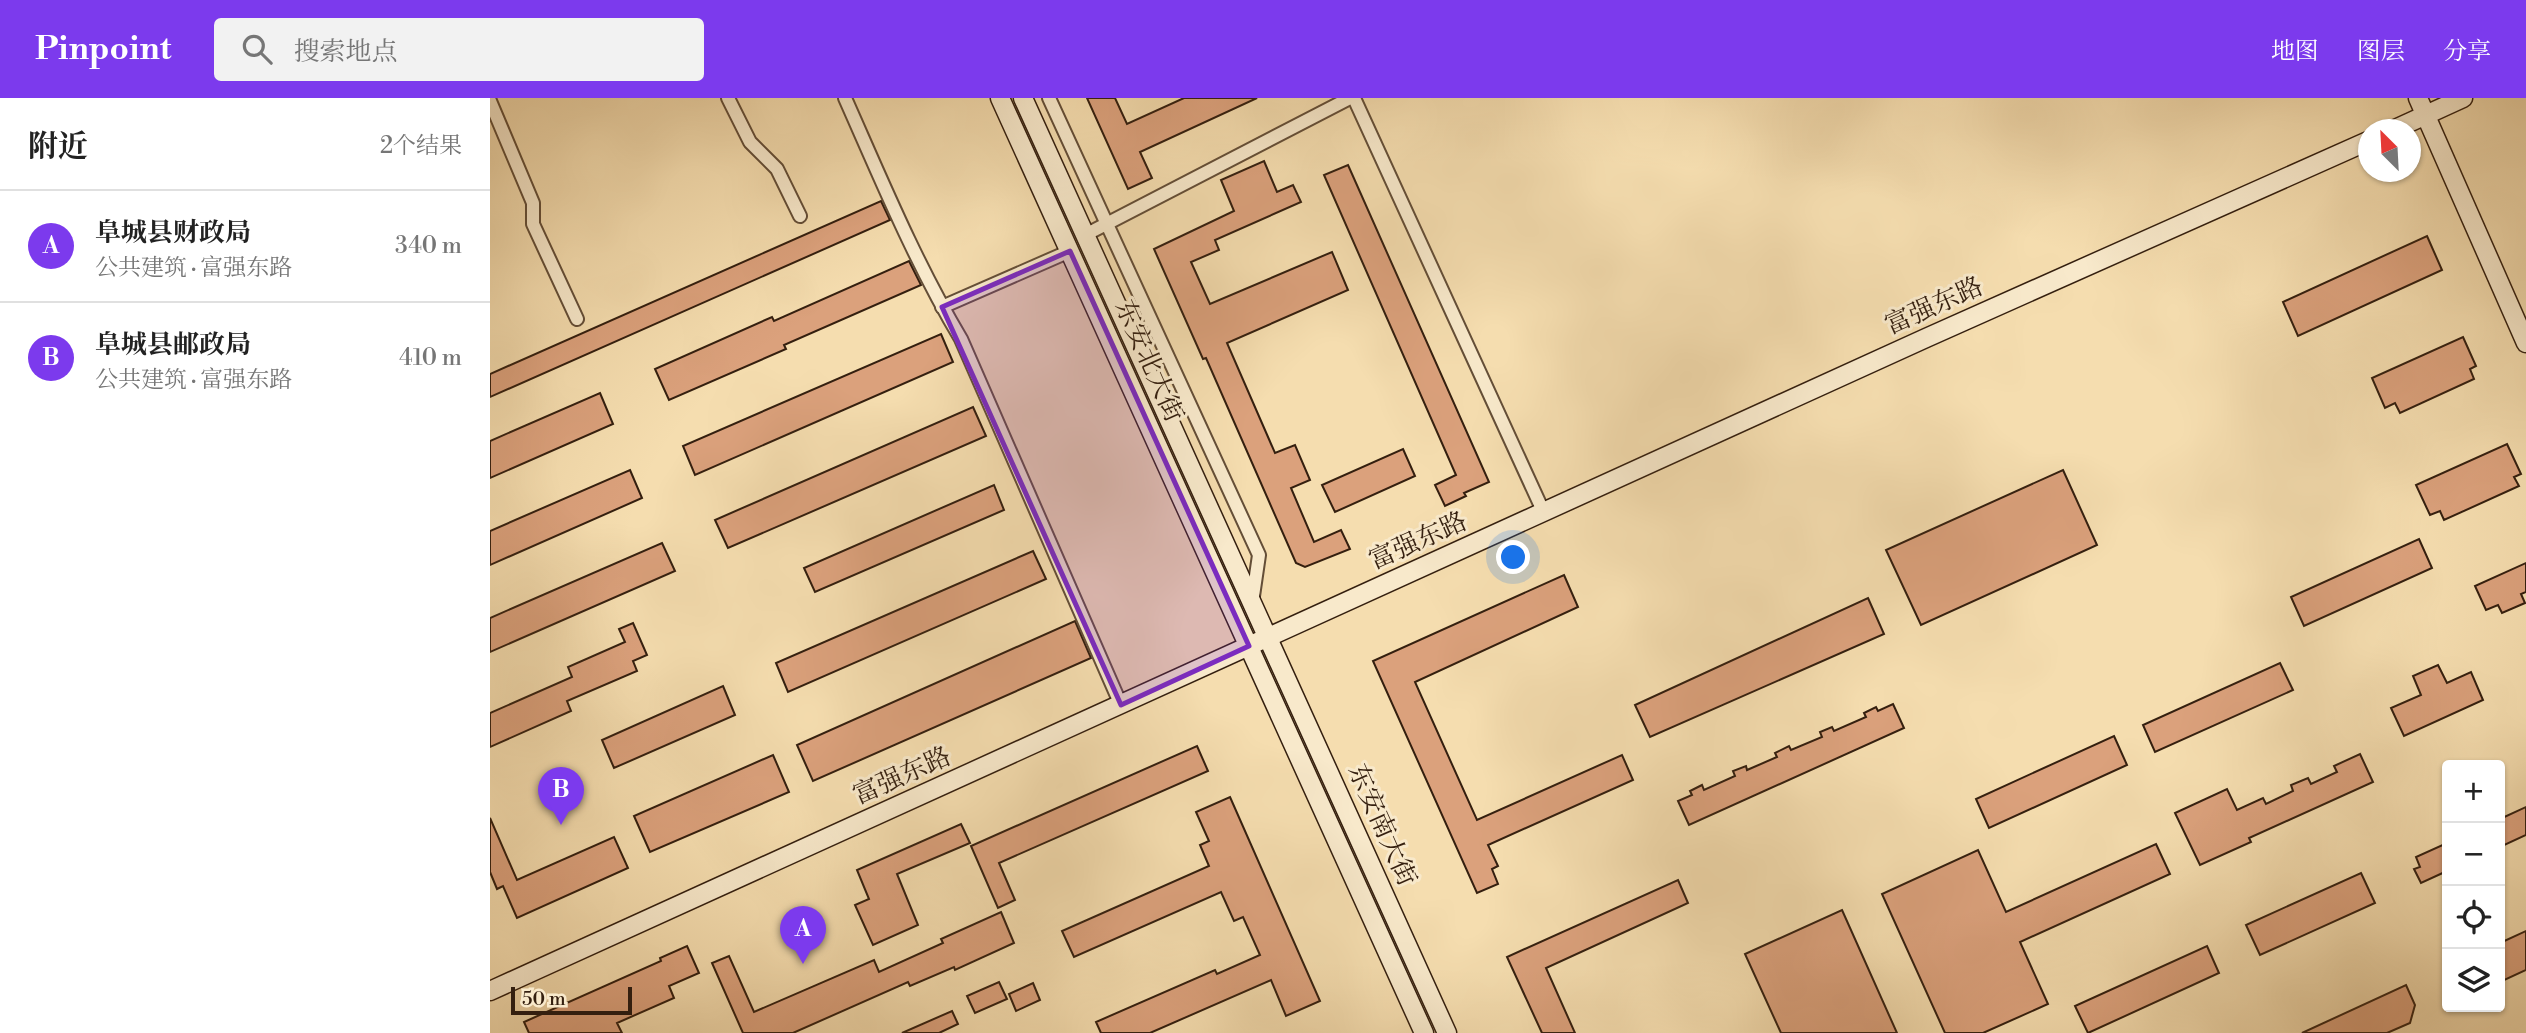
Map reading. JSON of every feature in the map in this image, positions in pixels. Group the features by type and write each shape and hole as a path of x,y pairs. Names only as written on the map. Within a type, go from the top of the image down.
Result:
{"street":[{"path":"728,98 750,142 777,169 800,216"},
{"path":"845,98 904,231 961,339 1121,705"},
{"name":"东安北大街","path":"1000,98 1249,646"},
{"name":"东安北大街","path":"1023,98 1268,638"},
{"path":"1049,98 1259,555 1252,603"},
{"path":"1085,235 1352,98 1544,513"},
{"path":"2418,98 2526,343"},
{"path":"2417,119 2463,98"},
{"path":"490,101 533,203 533,223 577,319"},
{"name":"富强东路","path":"490,992 2358,146"},
{"path":"942,307 1070,251"},
{"name":"东安南大街","path":"1268,638 1447,1033"},
{"name":"东安南大街","path":"1249,646 1424,1033"}],"highlighted area":[{"path":"1070,251 1249,646 1121,705 942,307"}],"building":[{"path":"1087,98 1115,98 1127,124 1184,98 1257,98 1140,152 1152,178 1128,189"},
{"path":"1264,161 1277,192 1293,185 1301,202 1215,240 1219,250 1191,262 1210,304 1332,252 1348,290 1227,343 1275,453 1295,445 1310,480 1291,488 1314,542 1341,530 1350,549 1305,567 1296,563 1206,358 1203,359 1154,249 1234,211 1221,180"},
{"path":"1348,165 1489,482 1464,493 1466,496 1445,506 1435,485 1456,475 1324,175"},
{"path":"881,201 890,220 490,397 490,374"},
{"path":"2427,236 2442,270 2298,336 2283,302"},
{"path":"909,261 921,285 784,345 786,349 669,400 655,369 772,317 774,321"},
{"path":"941,334 953,362 695,475 683,446"},
{"path":"2463,337 2476,366 2470,369 2474,379 2400,413 2395,403 2385,408 2372,378"},
{"path":"600,393 613,424 490,478 490,441"},
{"path":"973,407 986,436 728,548 715,520"},
{"path":"2507,444 2521,474 2514,477 2519,486 2444,520 2440,511 2430,515 2416,485"},
{"path":"1403,449 1415,476 1335,512 1322,485"},
{"path":"630,470 642,498 490,565 490,531"},
{"path":"2063,470 2097,545 1921,625 1886,550"},
{"path":"994,485 1004,510 815,592 804,568"},
{"path":"2419,539 2432,568 2304,626 2291,597"},
{"path":"662,543 675,571 490,652 490,618"},
{"path":"1033,551 1046,579 788,692 776,663"},
{"path":"2526,563 2526,592 2521,594 2525,603 2502,613 2498,605 2486,610 2475,586"},
{"path":"1564,575 1578,607 1415,682 1477,820 1622,755 1633,780 1488,845 1498,866 1492,869 1498,884 1477,893 1373,661"},
{"path":"1868,598 1884,634 1650,737 1635,705"},
{"path":"1075,621 1091,658 813,781 797,745"},
{"path":"633,623 647,655 633,661 637,671 567,701 571,711 490,747 490,713 572,677 568,667 625,642 619,629"},
{"path":"2280,663 2293,690 2155,752 2143,725"},
{"path":"2438,665 2447,683 2471,672 2483,700 2404,736 2391,708 2421,695 2413,676"},
{"path":"723,686 735,715 614,768 602,740"},
{"path":"1893,704 1904,728 1689,825 1678,801 1692,795 1690,791 1702,785 1704,790 1735,776 1733,771 1746,766 1747,770 1777,757 1775,753 1789,746 1791,750 1822,737 1820,732 1832,727 1834,731 1866,717 1864,713 1876,707 1878,711"},
{"path":"2114,736 2127,765 1989,828 1976,799"},
{"path":"1197,746 1208,771 999,863 1015,900 998,908 971,846"},
{"path":"2360,754 2373,782 2249,838 2251,842 2200,865 2175,813 2227,789 2237,810 2263,798 2266,804 2293,791 2291,785 2308,778 2311,784 2337,772 2334,766"},
{"path":"773,755 789,792 650,852 634,816"},
{"path":"1230,797 1320,1001 1286,1016 1271,980 1150,1033 1101,1033 1096,1022 1215,970 1217,974 1260,955 1243,917 1234,921 1221,892 1074,957 1062,931 1209,866 1200,845 1209,841 1196,812"},
{"path":"2526,807 2526,835 2505,845 2505,823 2505,817"},
{"path":"490,818 517,880 614,837 628,868 517,918 503,886 497,889 490,872"},
{"path":"961,824 970,843 897,874 918,925 873,945 855,905 869,899 857,870"},
{"path":"2156,844 2170,874 2020,942 2048,1004 1983,1033 1945,1033 1882,894 1978,850 2006,912"},
{"path":"2442,845 2442,873 2421,883 2414,869 2420,867 2416,857"},
{"path":"2361,873 2375,903 2260,955 2246,925"},
{"path":"1678,880 1688,903 1546,968 1575,1033 1542,1033 1507,957"},
{"path":"1842,910 1897,1033 1781,1033 1745,954"},
{"path":"1001,912 1014,943 955,970 954,967 910,986 908,982 793,1033 743,1033 712,963 729,956 754,1012 874,960 879,972 943,943 941,939"},
{"path":"2526,931 2526,970 2505,980 2505,949 2505,941"},
{"path":"687,946 699,973 669,986 674,998 617,1023 622,1033 529,1033 524,1022 661,961 660,958"},
{"path":"2207,946 2219,973 2088,1033 2075,1006"},
{"path":"999,982 1007,999 975,1013 967,996"},
{"path":"1033,983 1040,1000 1016,1011 1009,994"},
{"path":"2406,985 2415,1005 2410,1023 2387,1033 2302,1033"},
{"path":"952,1011 958,1024 939,1033 902,1033"}],"place":[{"name":"阜城县邮政局","path":"561,825"},
{"name":"阜城县财政局","path":"803,964"}]}
